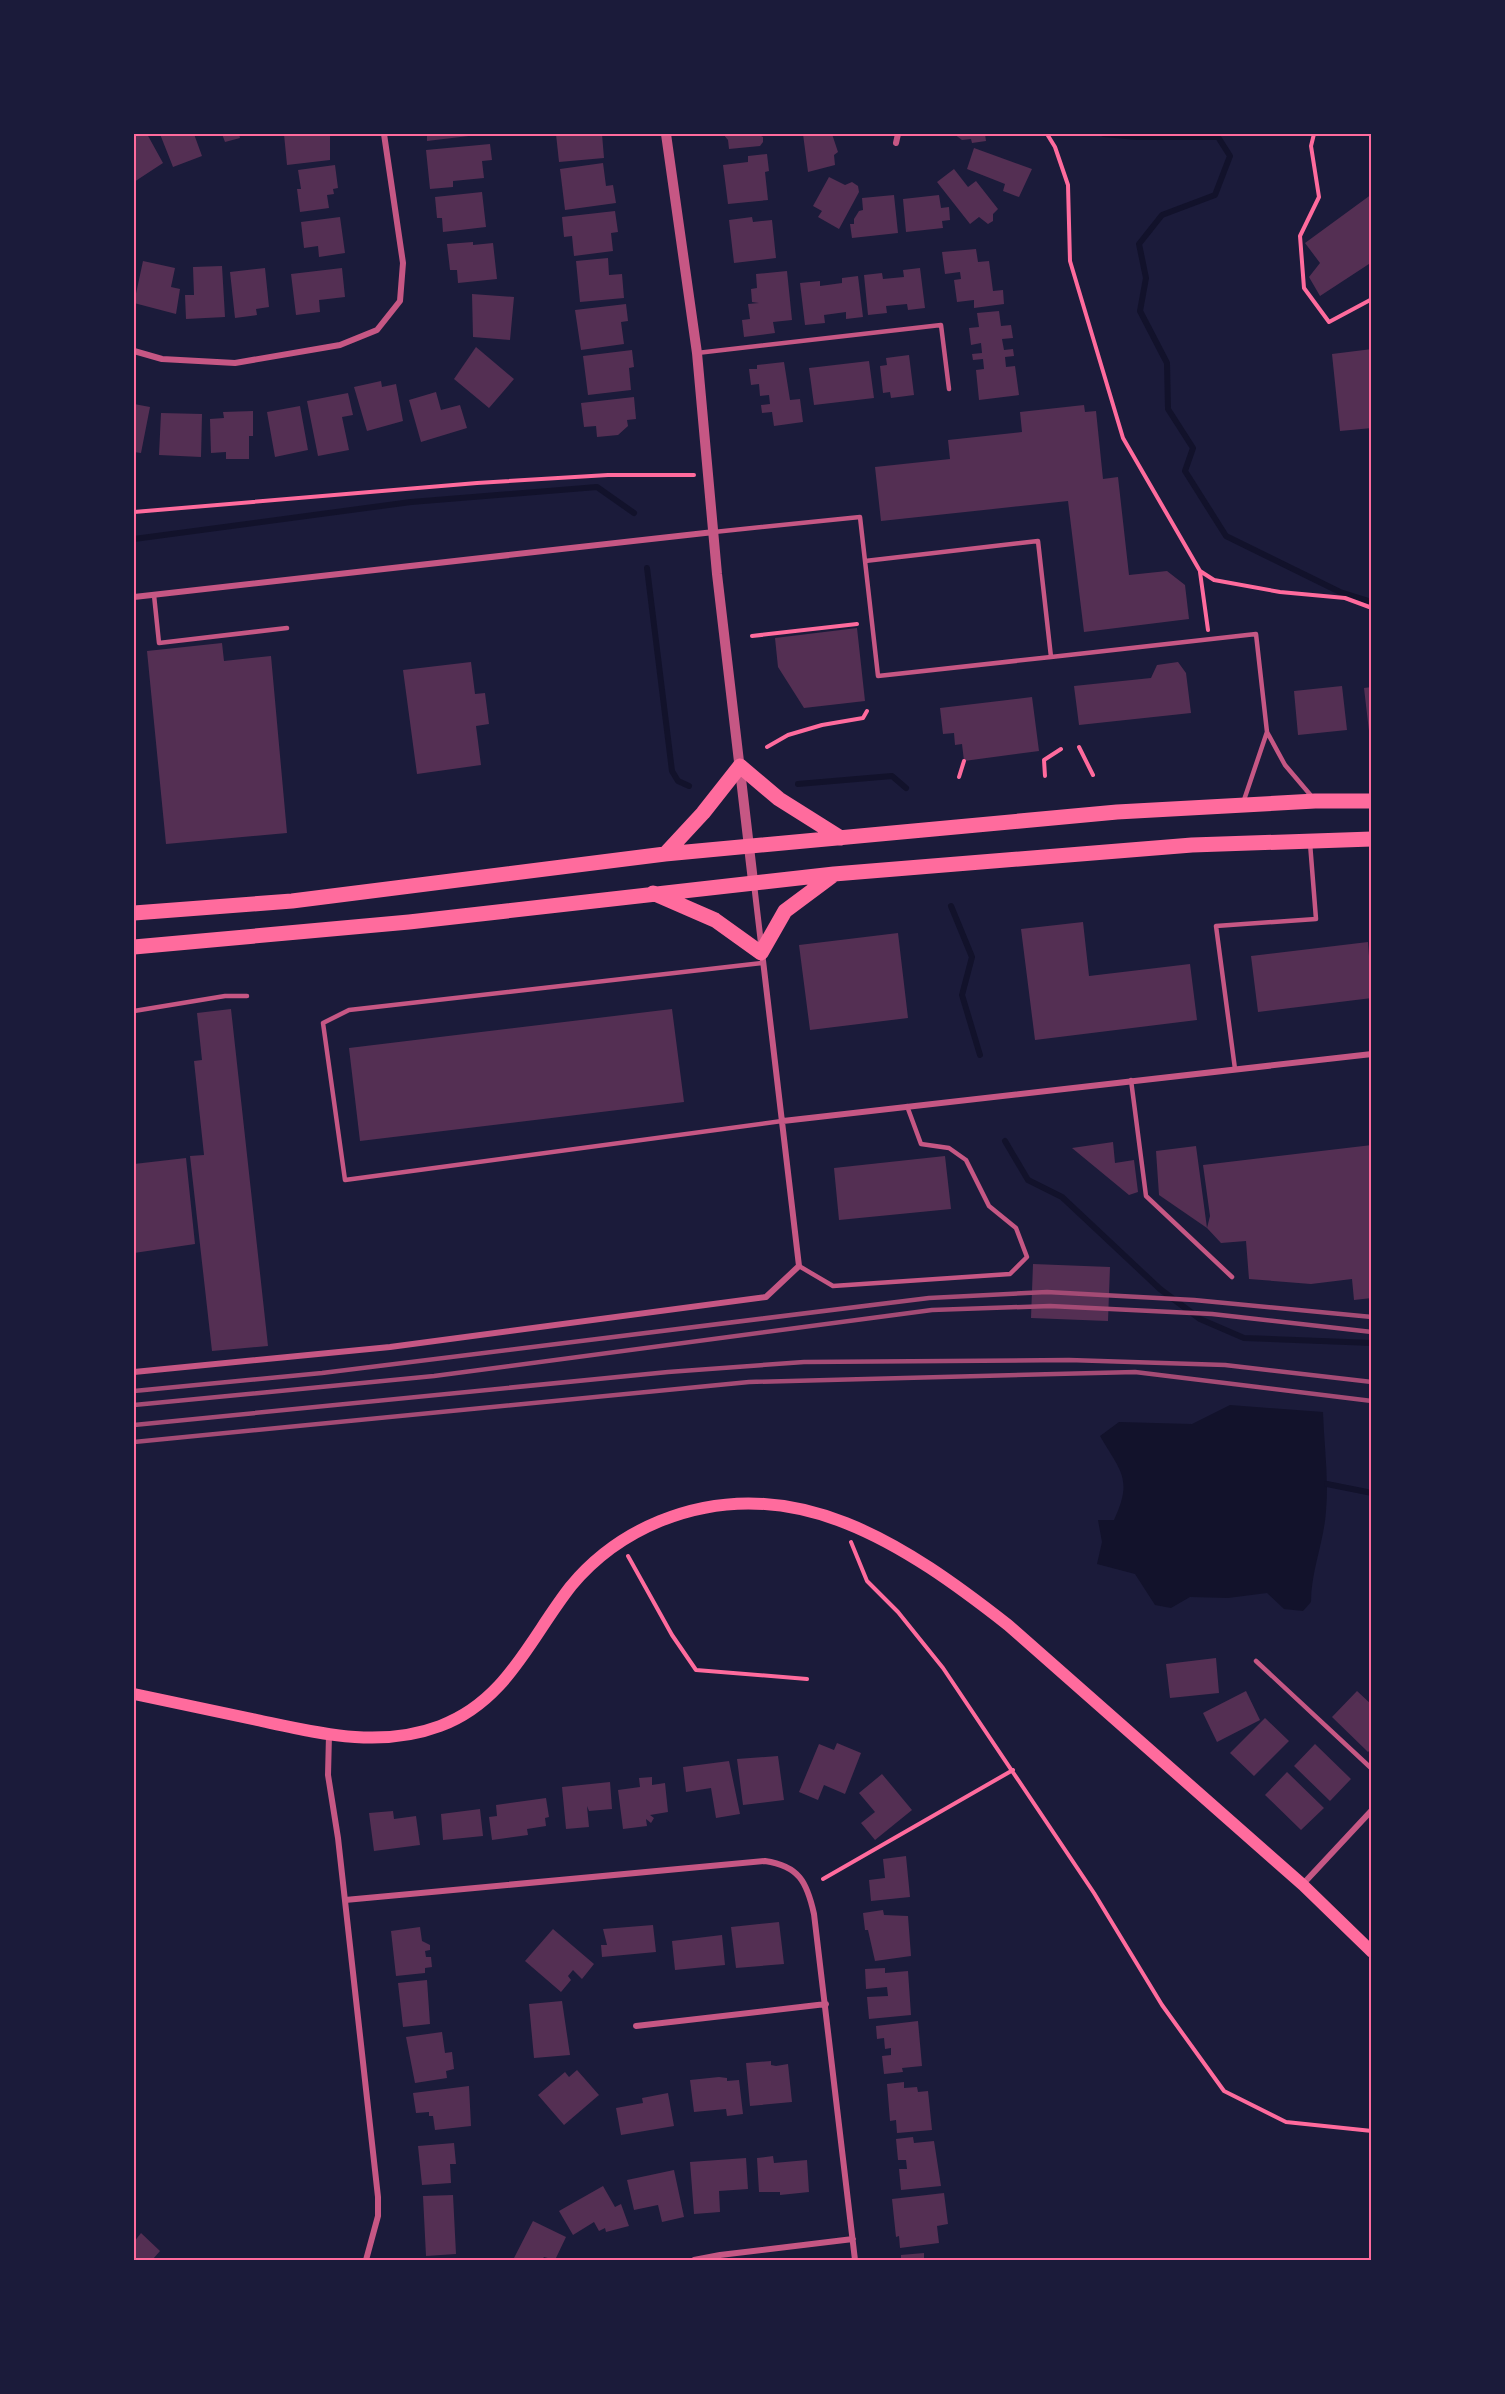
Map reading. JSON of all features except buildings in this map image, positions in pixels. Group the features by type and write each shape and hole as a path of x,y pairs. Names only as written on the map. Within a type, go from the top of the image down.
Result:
{"main road":[{"path":"665,854 703,813 740,766 779,799 841,838"},
{"path":"134,913 292,901 665,854 1117,812 1315,801 1371,801"},
{"path":"134,947 409,922 753,881 1192,845 1310,839 1371,839"},
{"path":"653,893 715,920 762,958 784,911 834,874"},
{"path":"134,1694 329,1735 371,1738 407,1736 442,1726 474,1709 497,1691 518,1666 560,1601 584,1572 621,1542 670,1517 726,1505 791,1506 844,1521 901,1549 957,1586 1008,1625 1303,1885 1371,1952"}],"street":[{"path":"134,351 162,359 235,363 340,345 377,330 400,301 403,263 384,134"},
{"path":"134,1372 390,1347 766,1297 799,1266 749,847 714,532 697,353 666,134"},
{"path":"896,143 898,134"},
{"path":"134,597 714,532"},
{"path":"783,1121 1371,1054"},
{"path":"329,1735 328,1775 345,1899 378,2197 378,2216 366,2260"},
{"path":"1303,1885 1371,1809"},
{"path":"345,1899 765,1861 779,1863 803,1879 814,1914 855,2260"},
{"path":"636,2026 826,2004"},
{"path":"694,2260 853,2239"}],"lane":[{"path":"697,353 941,325 949,389"},
{"path":"714,532 860,517 878,676 1256,634 1267,732 1285,765 1315,801"},
{"path":"865,561 1038,541 1051,657"},
{"path":"154,595 159,643 287,628"},
{"path":"1242,805 1267,732"},
{"path":"1235,1069 1216,926 1316,920 1310,839"},
{"path":"762,958 349,1010 323,1023 345,1180 783,1121"},
{"path":"134,1011 225,996 247,996"},
{"path":"1131,1080 1146,1196 1232,1277"},
{"path":"799,1266 833,1286 1011,1274 1027,1257 1016,1228 989,1206 966,1160 949,1148 921,1144 907,1106"},
{"path":"1256,1661 1371,1769"}],"path":[{"path":"1047,134 1055,147 1068,185 1070,261 1123,438 1200,571 1209,639"},
{"path":"1314,134 1311,146 1319,197 1300,236 1304,288 1329,321 1371,299"},
{"path":"134,512 477,483 608,475 709,475"},
{"path":"1200,571 1214,580 1280,592 1345,598 1371,608"},
{"path":"752,636 857,624"},
{"path":"767,747 788,735 822,725 864,718 867,711"},
{"path":"1079,747 1093,775"},
{"path":"1045,776 1044,760 1061,749"},
{"path":"960,777 964,760"},
{"path":"844,1521 867,1581 898,1612 943,1668 1094,1893 1162,2004 1224,2091 1286,2122 1371,2131"},
{"path":"621,1542 672,1635 696,1670 807,1679"},
{"path":"823,1879 1013,1770"}],"shaded area":[{"path":"1230,1405 1323,1412 1327,1474 1326,1511 1311,1602 1303,1611 1284,1609 1267,1593 1228,1598 1190,1597 1171,1608 1155,1605 1135,1574 1097,1564 1102,1542 1098,1520 1114,1520 1123,1495 1119,1468 1100,1436 1119,1422 1192,1424"}],"waterway":[{"path":"1104,134 1137,137 1218,137 1230,156 1215,195 1162,215 1139,244 1146,278 1140,311 1167,363 1168,409 1193,448 1185,471 1226,536 1340,592 1372,602"},
{"path":"134,539 411,502 597,487 634,513"},
{"path":"647,568 672,771 678,781 689,786"},
{"path":"798,784 892,776 906,788"},
{"path":"951,906 972,957 962,995 980,1055"},
{"path":"1005,1141 1028,1180 1062,1197 1160,1289 1200,1319 1244,1338 1372,1343"},
{"path":"1327,1484 1372,1493"}],"railway":[{"path":"134,1391 322,1373 929,1298 1047,1292 1194,1300 1372,1317"},
{"path":"134,1405 434,1376 932,1310 1050,1306 1212,1314 1372,1332"},
{"path":"134,1425 668,1372 804,1362 1069,1360 1225,1365 1372,1382"},
{"path":"134,1442 749,1382 1135,1372 1372,1401"}]}
